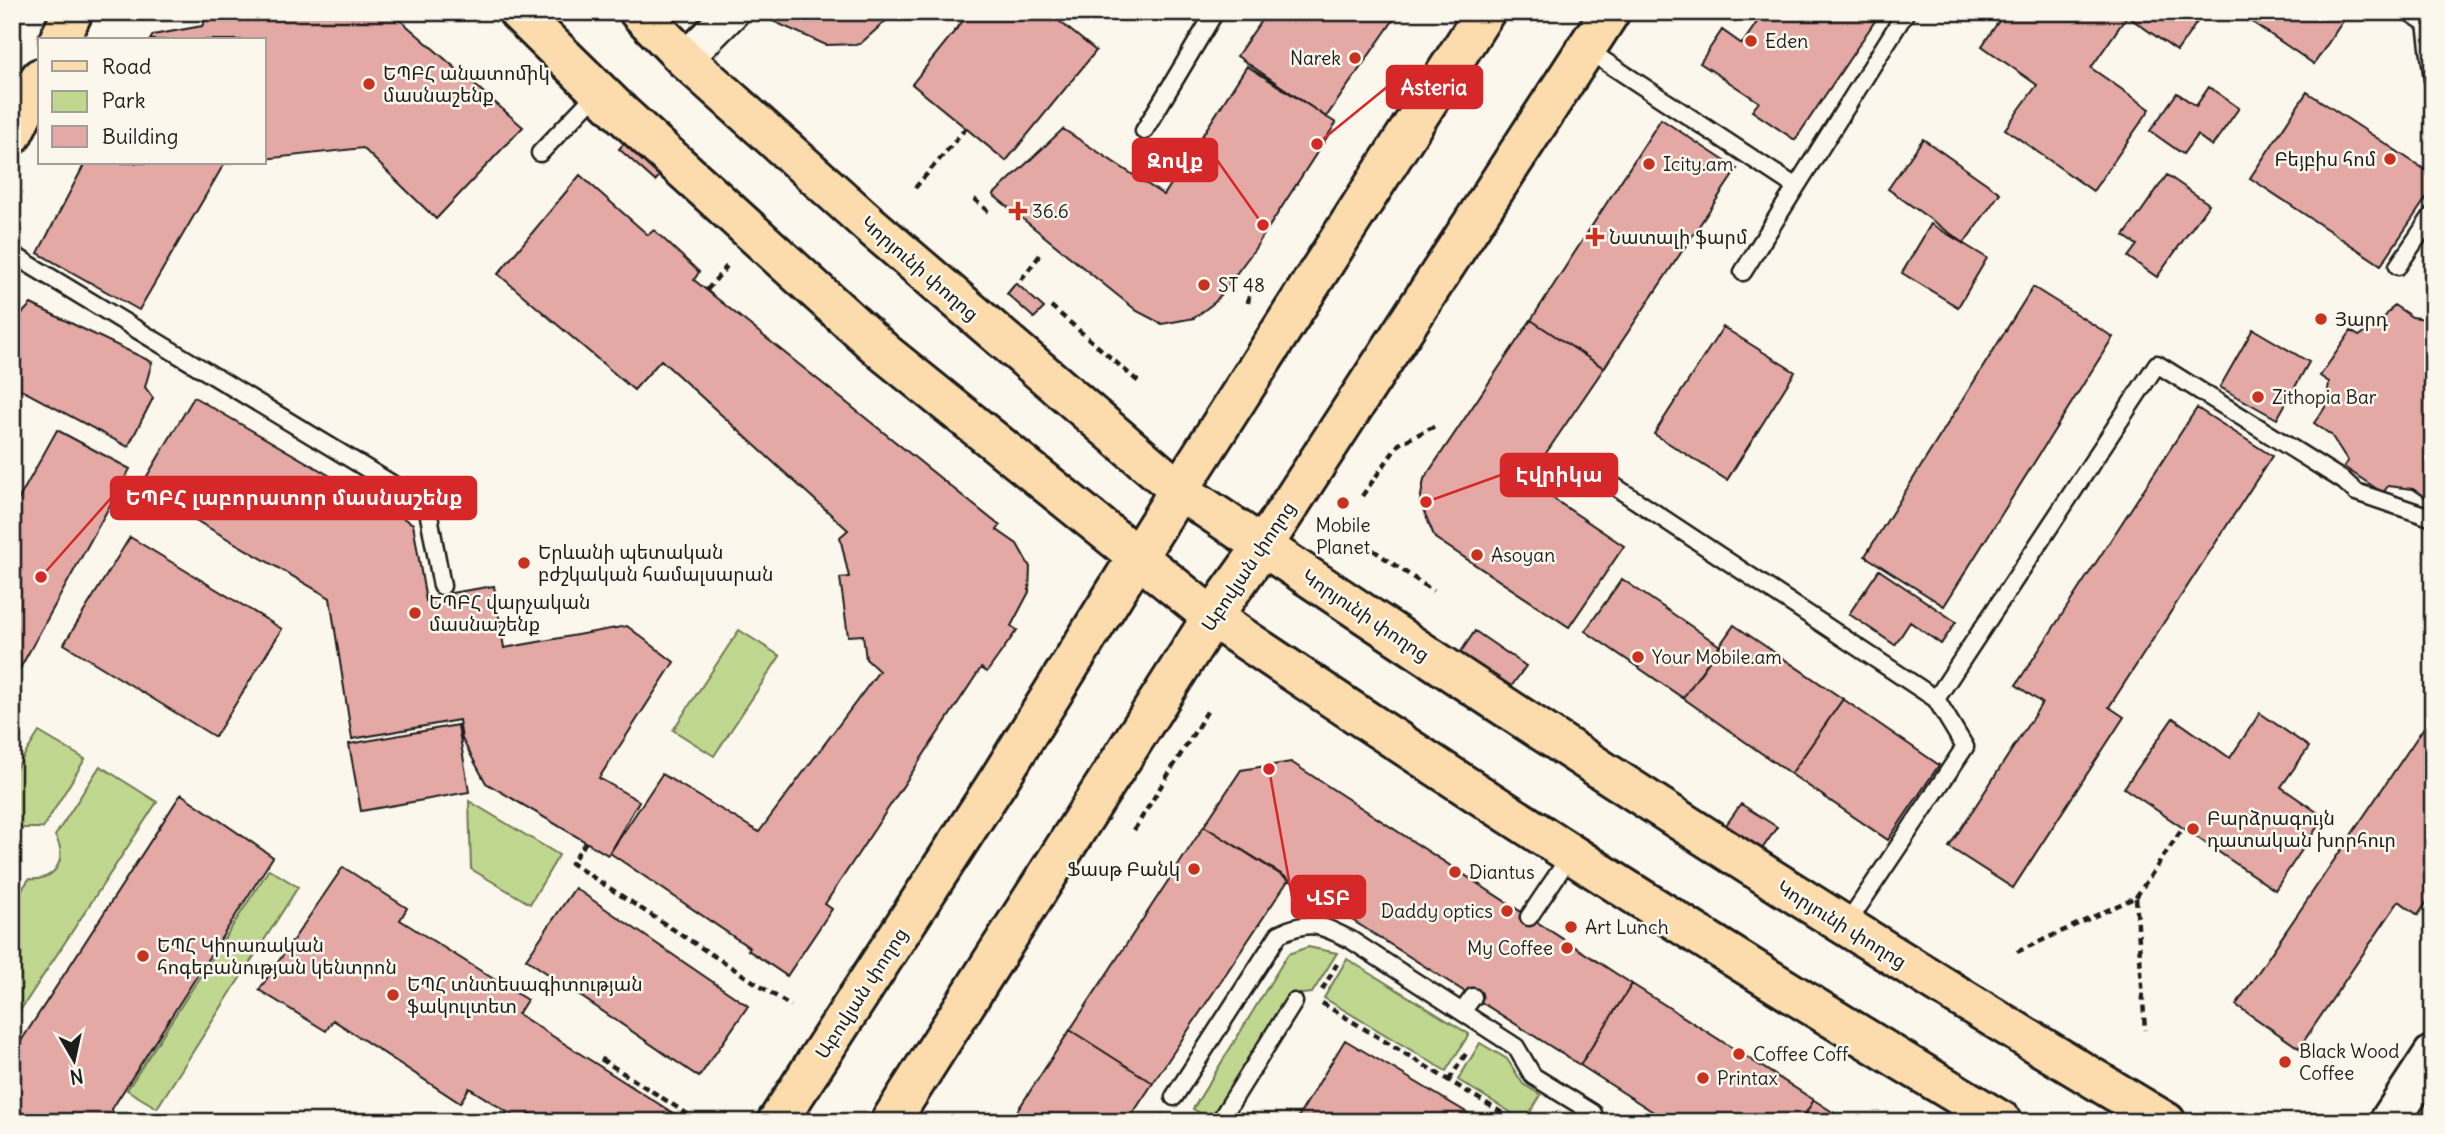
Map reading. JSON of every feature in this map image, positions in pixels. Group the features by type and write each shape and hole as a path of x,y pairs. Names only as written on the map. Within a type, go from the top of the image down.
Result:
{"main road":[{"path":"60,38 73,12"},
{"path":"518,12 599,91 885,353 1212,617 1797,998 2003,1122"},
{"name":"Կորյունի փողոց","path":"639,12 685,59 870,225 1179,490 1845,928 2166,1122"},
{"name":"Աբովյան փողոց","path":"778,1122 999,782 1179,490 1485,12"},
{"name":"Աբովյան փողոց","path":"890,1122 1212,617 1263,546 1610,12"},
{"path":"12,135 38,82"}],"street":[{"path":"685,59 732,12"},
{"path":"2389,1122 2433,1055"}],"lane":[{"path":"1144,131 1215,12"},
{"path":"1743,272 1906,12"},
{"path":"2409,12 2429,19 2433,80"},
{"path":"1586,49 1796,187"},
{"path":"540,153 599,91"},
{"path":"2398,266 2433,214"},
{"path":"12,254 427,505 442,586"},
{"path":"1936,699 2157,364 2344,481 2356,492 2433,518"},
{"path":"1608,482 1936,699 1965,747 1845,928"},
{"path":"1529,917 1572,853"},
{"path":"1174,1097 1279,934 1300,924 1322,926 1351,940 1516,1047 1533,1076 1593,1113 1588,1122"},
{"path":"1462,1012 1473,997"},
{"path":"1219,1122 1294,1002"}],"path":[{"path":"915,188 966,128"},
{"path":"974,199 991,214"},
{"path":"1021,279 1040,255"},
{"path":"707,290 730,263"},
{"path":"1051,306 1141,384"},
{"path":"1362,496 1399,444 1437,425"},
{"path":"1373,550 1433,591"},
{"path":"1134,830 1208,710"},
{"path":"2017,952 2136,897 2183,828"},
{"path":"586,842 571,863 791,1006"},
{"path":"2136,897 2145,1030"},
{"path":"1351,940 1316,1000 1517,1122"},
{"path":"601,1059 700,1122"}],"green space":[{"path":"739,630 780,656 714,756 673,730"},
{"path":"39,732 85,759 43,828 24,828 13,837 12,775"},
{"path":"100,766 157,802 12,1023 12,905 29,879 46,877 57,867 60,852 55,836"},
{"path":"469,801 559,855 530,904 471,869"},
{"path":"269,869 298,887 157,1108 127,1090"},
{"path":"1308,947 1337,953 1312,993 1292,995 1214,1121 1193,1109 1288,954"},
{"path":"1347,959 1469,1034 1446,1071 1324,998"},
{"path":"1480,1043 1507,1059 1523,1084 1541,1095 1525,1121 1458,1080"}],"building":[{"name":"ԵՊԲՀ անատոմիկ մասնաշենք","path":"210,12 391,12 523,127 436,219 363,148 266,159 266,38 151,38 153,35 202,26"},
{"path":"774,12 896,12 860,44 826,45 768,19"},
{"path":"970,12 1048,12 1096,51 1006,161 912,84"},
{"path":"1267,12 1399,12 1326,117 1237,56"},
{"path":"1764,12 1881,12 1795,140 1752,111 1759,102 1700,63 1722,30 1742,44"},
{"path":"2005,12 2204,12 2177,51 2127,16 2091,68 2150,109 2093,191 2005,129 2037,85 1982,46"},
{"path":"2259,12 2349,12 2314,64 2252,22"},
{"path":"1247,66 1336,123 1254,250 1215,302 1194,318 1162,324 1137,311 993,195 1063,129 1164,195"},
{"path":"2209,87 2239,108 2212,146 2197,135 2183,154 2150,131 2177,93 2196,106"},
{"path":"2307,92 2433,175 2433,188 2381,265 2250,178"},
{"path":"1661,119 1737,169 1604,368 1531,320"},
{"path":"631,136 667,168 655,181 619,149"},
{"path":"1923,139 2000,193 1964,243 1888,189"},
{"path":"84,164 224,164 139,310 38,253"},
{"path":"580,175 648,235 654,230 699,272 694,280 1000,526 997,530 1017,544 1030,567 1029,592 1011,626 1017,630 987,672 981,668 825,904 832,909 787,976 610,853 662,774 759,832 879,671 866,659 863,635 848,636 840,578 849,577 840,537 848,530 661,360 634,390 498,274"},
{"path":"2167,175 2209,204 2157,277 2128,257 2137,245 2124,236"},
{"path":"1931,224 1987,258 1958,307 1902,273"},
{"path":"1016,283 1044,308 1034,318 1007,294"},
{"path":"2033,287 2113,337 1944,606 1865,556"},
{"path":"31,304 152,362 145,387 153,398 128,447 12,385 12,324"},
{"path":"2394,305 2412,317 2433,320 2432,502 2413,489 2388,486 2383,493 2344,467 2348,461 2331,435 2314,423 2326,406 2329,382 2320,376 2351,331 2359,336 2380,323"},
{"path":"1531,320 1604,368 1527,481 1624,546 1569,627 1435,538 1420,502 1424,479"},
{"path":"1723,327 1795,372 1727,480 1654,434"},
{"path":"2253,329 2309,362 2277,419 2220,387"},
{"name":"ԵՊԲՀ վարչական մասնաշենք","path":"194,397 413,524 426,601 439,595 494,586 504,648 627,626 674,662 599,778 639,801 608,855 486,783 462,739 459,720 352,739 330,598 140,488"},
{"path":"2197,408 2272,456 2109,707 2124,717 2013,888 1949,847 2042,703 2016,685"},
{"path":"57,430 130,469 12,683 12,511"},
{"path":"130,537 282,629 215,737 64,644"},
{"path":"1879,570 1956,622 1941,644 1910,622 1895,645 1849,614"},
{"path":"1622,579 1720,646 1683,698 1585,631"},
{"path":"1734,625 1843,699 1791,774 1683,698"},
{"path":"1475,631 1526,666 1510,688 1460,653"},
{"path":"1843,699 1939,765 1888,840 1791,774"},
{"path":"2260,713 2309,747 2281,787 2324,817 2275,890 2124,788 2173,718 2230,758"},
{"path":"2433,714 2433,893 2418,915 2399,901 2299,1048 2236,1005"},
{"path":"458,725 469,792 361,811 349,744"},
{"path":"1291,762 1632,984 1580,1065 1204,826 1241,770"},
{"name":"ԵՊՀ Կիրառական հոգեբանության կենտրոն","path":"181,794 273,857 112,1109 115,1122 12,1122 12,1055"},
{"path":"1741,804 1777,827 1760,852 1724,828"},
{"path":"1204,826 1289,879 1153,1083 1070,1030"},
{"name":"ԵՊՀ տնտեսագիտության ֆակուլտետ","path":"343,867 407,908 400,920 527,1000 518,1014 687,1122 543,1122 530,1113 523,1122 469,1088 460,1103 333,1020 326,1031 259,990"},
{"path":"575,888 748,1006 699,1077 526,959"},
{"path":"1632,984 1814,1100 1800,1122 1669,1122 1580,1065"},
{"path":"1070,1030 1153,1083 1127,1122 1010,1122"},
{"path":"1345,1040 1483,1122 1295,1122"},
{"path":"1814,1100 1848,1122 1800,1122"},
{"path":"1162,1114 1173,1122 1157,1122"}],"place":[{"name":"Eden","path":"1751,41"},
{"name":"Narek","path":"1355,58"},
{"name":"ԵՊԲՀ անատոմիկ մասնաշենք","path":"369,84"},
{"name":"Asteria","path":"1317,144"},
{"name":"Բեյբիս հոմ","path":"2390,159"},
{"name":"Icity.am","path":"1649,164"},
{"name":"36.6","path":"1018,211"},
{"name":"Զովք","path":"1263,225"},
{"name":"Նատալի ֆարմ","path":"1595,237"},
{"name":"ST 48","path":"1204,285"},
{"name":"Յարդ","path":"2321,319"},
{"name":"Zithopia Bar","path":"2258,397"},
{"name":"Էվրիկա","path":"1426,502"},
{"name":"Mobile Planet","path":"1343,503"},
{"name":"Asoyan","path":"1477,555"},
{"name":"Երևանի պետական բժշկական համալսարան","path":"524,563"},
{"name":"ԵՊԲՀ լաբորատոր մասնաշենք","path":"41,577"},
{"name":"ԵՊԲՀ վարչական մասնաշենք","path":"415,613"},
{"name":"Your Mobile.am","path":"1638,657"},
{"name":"ՎՏԲ","path":"1269,769"},
{"name":"Բարձրագույն դատական խորհուր","path":"2193,829"},
{"name":"Ֆասթ Բանկ","path":"1194,869"},
{"name":"Diantus","path":"1455,872"},
{"name":"Daddy optics","path":"1507,911"},
{"name":"Art Lunch","path":"1571,927"},
{"name":"My Coffee","path":"1567,948"},
{"name":"ԵՊՀ Կիրառական հոգեբանության կենտրոն","path":"143,956"},
{"name":"ԵՊՀ տնտեսագիտության ֆակուլտետ","path":"393,995"},
{"name":"Coffee Coff","path":"1739,1054"},
{"name":"Black Wood Coffee","path":"2285,1062"},
{"name":"Printax","path":"1703,1078"}]}
